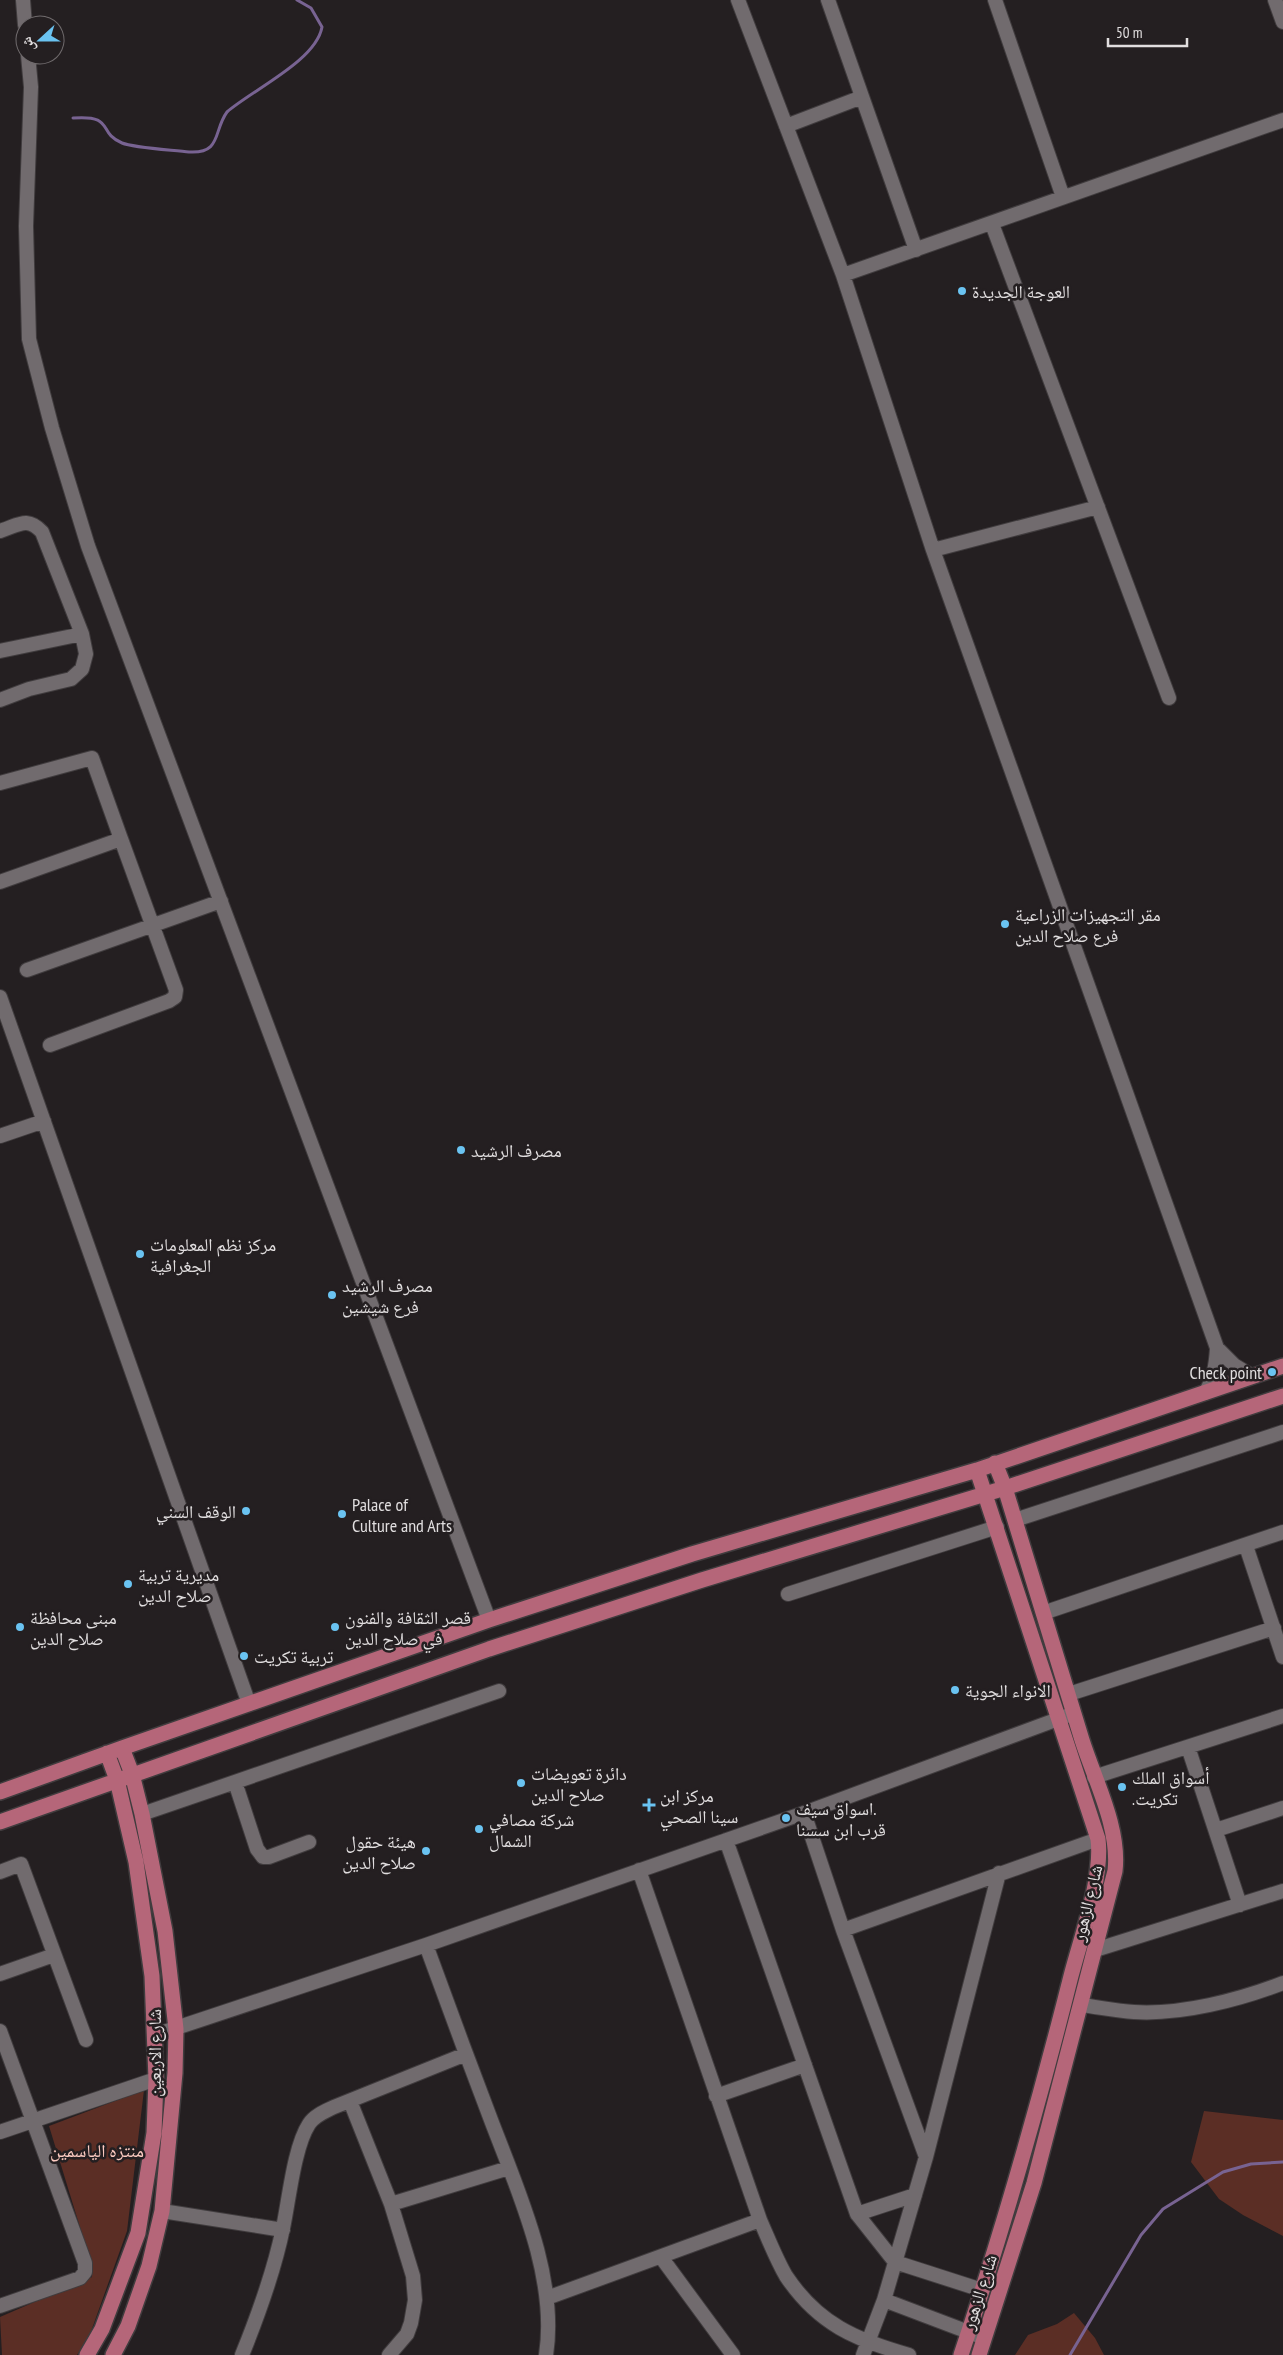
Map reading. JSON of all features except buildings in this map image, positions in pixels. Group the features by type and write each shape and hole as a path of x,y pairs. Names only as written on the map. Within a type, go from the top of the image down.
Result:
{"main road":[{"path":"0,1792 489,1620 692,1554 978,1470 1283,1366"},
{"path":"0,1822 489,1649 702,1580 1005,1488 1283,1396"},
{"name":"شارع الزهور","path":"979,2355 1034,2183 1115,1871 1117,1853 1115,1836 1094,1777 1005,1488 995,1463"},
{"name":"شارع الزهور","path":"961,2355 1042,2091 1098,1869 1100,1852 1098,1839 1060,1720 978,1470"},
{"name":"شارع الاربعين","path":"113,2355 128,2326 149,2266 162,2210 175,2086 176,2029 165,1931 142,1814 132,1774 122,1748"},
{"path":"87,2355 102,2329 138,2233 154,2133 156,2079 152,1976 136,1862 117,1780 107,1753"}],"street":[{"path":"23,0 24,15"},
{"path":"738,0 843,275 933,550 1217,1348 1234,1365 1252,1376"},
{"path":"828,0 916,250"},
{"path":"995,0 1063,196"},
{"path":"1275,0 1283,22"},
{"path":"29,65 31,86 26,226 29,339 52,428 88,546 489,1620"},
{"path":"786,126 862,97"},
{"path":"843,275 1283,120"},
{"path":"992,224 1169,698"},
{"path":"933,550 1098,508"},
{"path":"0,531 27,522 34,523 42,532 82,634 86,654 82,669 71,679 29,689 0,700"},
{"path":"0,651 82,634"},
{"path":"0,783 85,758 92,758 176,990 175,997 50,1045"},
{"path":"0,882 121,839"},
{"path":"27,970 221,901"},
{"path":"0,997 249,1704"},
{"path":"0,1136 44,1121"},
{"path":"1205,1393 1211,1384 1217,1348"},
{"path":"1015,1520 1283,1432"},
{"path":"788,1594 997,1527"},
{"path":"1043,1613 1283,1532"},
{"path":"1246,1546 1283,1658"},
{"path":"1069,1694 1274,1628"},
{"path":"142,1814 499,1690"},
{"path":"155,2035 426,1945 804,1813 1060,1720 1074,1713"},
{"path":"1094,1777 1283,1716"},
{"path":"1188,1747 1240,1905"},
{"path":"235,1782 257,1849 263,1857 269,1857 310,1842"},
{"path":"1216,1830 1283,1808"},
{"path":"804,1813 843,1930 926,2157"},
{"path":"843,1930 1098,1839"},
{"path":"726,1840 857,2214 896,2262 982,2290"},
{"path":"0,1872 21,1864 86,2040"},
{"path":"639,1870 760,2220 786,2275 808,2304 866,2349 909,2355"},
{"path":"866,2349 896,2262 926,2157 999,1873"},
{"path":"1095,1950 1283,1892"},
{"path":"426,1945 509,2168 535,2244 547,2298 549,2322 546,2355"},
{"path":"0,1974 54,1956"},
{"path":"1081,2005 1135,2012 1168,2010 1233,1999 1283,1984"},
{"path":"0,2031 84,2263 85,2272 80,2278 0,2306"},
{"path":"242,2355 262,2306 283,2230 301,2144 310,2123 319,2114 466,2054"},
{"path":"716,2096 805,2065"},
{"path":"0,2132 156,2079"},
{"path":"350,2101 409,2258 415,2288 409,2328 389,2355"},
{"path":"390,2204 509,2168"},
{"path":"857,2214 915,2195"},
{"path":"162,2210 283,2230"},
{"path":"547,2298 760,2220"},
{"path":"661,2257 732,2355"},
{"path":"884,2300 984,2338"}],"green space":[{"name":"منتزه الياسمين","path":"144,2090 127,2231 89,2337 77,2355 2,2355 0,2317 92,2277 83,2237 49,2126"},
{"path":"1204,2111 1283,2120 1283,2236 1243,2215 1219,2199 1191,2162"},
{"path":"1074,2313 1095,2338 1104,2355 1015,2355 1028,2335 1057,2324"}],"waterway":[{"path":"73,118 95,119 104,125 114,139 128,145 189,152 200,152 207,149 215,140 227,112 296,63 317,40 322,27 311,8 297,0"},
{"path":"1070,2355 1141,2235 1163,2209 1223,2172 1251,2164 1283,2162"}],"place":[{"name":"العوجة الجديدة","path":"962,291"},
{"name":"مقر التجهيزات الزراعية فرع صلاح الدين","path":"1005,924"},
{"name":"مصرف الرشيد","path":"461,1150"},
{"name":"مركز نظم المعلومات الجغرافية","path":"140,1254"},
{"name":"مصرف الرشيد فرع شيشين","path":"332,1295"},
{"name":"Check point","path":"1272,1372"},
{"name":"الوقف السني","path":"246,1511"},
{"name":"Palace of Culture and Arts","path":"342,1514"},
{"name":"مديرية تربية صلاح الدين","path":"128,1584"},
{"name":"مبنى محافظة صلاح الدين","path":"20,1627"},
{"name":"قصر الثقافة والفنون في صلاح الدين","path":"335,1627"},
{"name":"تربية تكريت","path":"244,1656"},
{"name":"الانواء الجوية","path":"955,1690"},
{"name":"دائرة تعويضات صلاح الدين","path":"521,1783"},
{"name":"أسواق الملك .تكريت","path":"1122,1787"},
{"name":"مركز ابن سينا الصحي","path":"649,1805"},
{"name":"اسواق سيف. قرب ابن سسنا","path":"786,1818"},
{"name":"شركة مصافي الشمال","path":"479,1829"},
{"name":"هيئة حقول صلاح الدين","path":"426,1851"}]}
